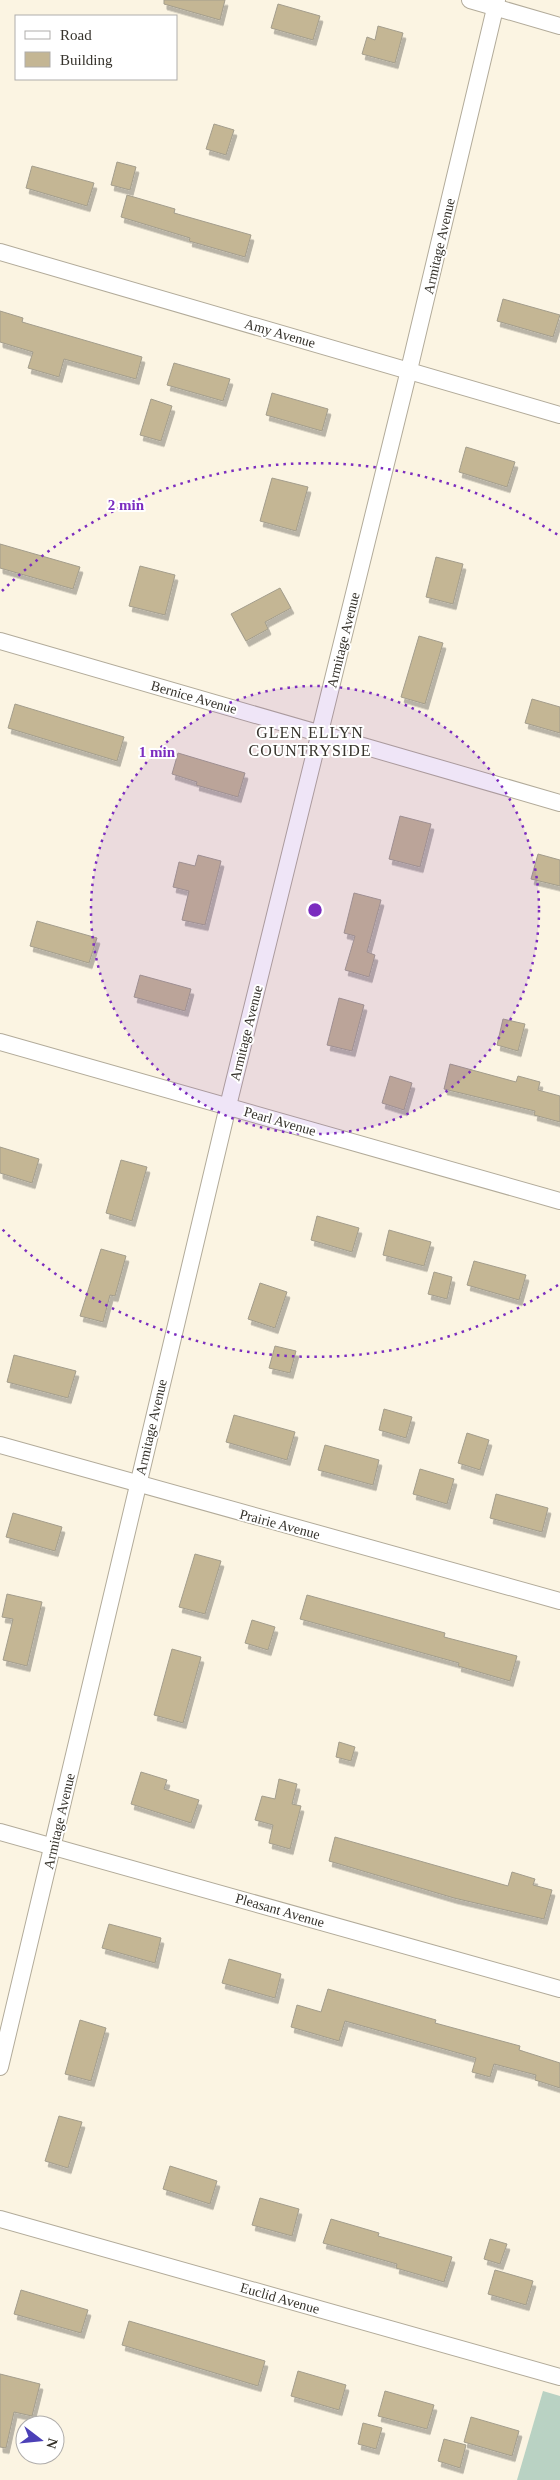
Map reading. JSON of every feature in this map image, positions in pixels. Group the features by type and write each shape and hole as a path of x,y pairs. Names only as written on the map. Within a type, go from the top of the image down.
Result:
{"street":[{"path":"470,0 496,4 560,26"},
{"name":"Armitage Avenue","path":"0,2067 228,1106 409,370 496,4"},
{"name":"Amy Avenue","path":"0,252 560,415"},
{"name":"Bernice Avenue","path":"0,641 560,803"},
{"name":"Pearl Avenue","path":"0,1042 560,1201"},
{"name":"Prairie Avenue","path":"0,1444 137,1485 560,1602"},
{"name":"Pleasant Avenue","path":"0,1832 560,1989"},
{"name":"Euclid Avenue","path":"0,2219 560,2377"}],"green space":[{"path":"543,2391 560,2396 560,2480 517,2480"}],"building":[{"path":"164,0 225,0 220,20 164,4"},
{"path":"278,4 320,16 313,40 271,28"},
{"path":"378,26 403,33 395,63 362,54 367,37 375,40"},
{"path":"214,124 234,130 226,155 206,149"},
{"path":"117,162 136,167 130,190 111,185"},
{"path":"32,166 94,183 87,206 26,188"},
{"path":"127,195 175,209 174,213 251,235 245,257 189,241 190,238 121,217"},
{"path":"503,299 560,315 553,337 497,321"},
{"path":"0,311 23,318 22,322 142,357 136,379 64,359 59,377 28,368 33,352 0,342"},
{"path":"174,363 230,379 223,401 167,385"},
{"path":"272,393 328,409 322,431 266,415"},
{"path":"151,399 172,406 161,441 140,435"},
{"path":"466,447 515,462 507,487 459,472"},
{"path":"272,478 308,487 296,531 260,521"},
{"path":"0,544 80,567 73,589 0,568"},
{"path":"436,557 463,564 453,604 426,597"},
{"path":"140,566 175,575 165,615 129,606"},
{"path":"280,588 291,608 265,622 268,629 246,641 231,614"},
{"path":"419,636 443,643 425,704 401,697"},
{"path":"532,699 560,707 560,733 525,723"},
{"path":"15,704 124,737 117,761 8,728"},
{"path":"178,753 245,773 238,797 196,785 197,782 172,774"},
{"path":"400,816 431,824 420,867 389,859"},
{"path":"538,854 560,860 560,886 531,879"},
{"path":"198,855 221,861 205,925 182,920 189,891 173,887 179,862 195,866"},
{"path":"354,893 381,900 367,952 375,955 369,977 345,970 355,936 344,933"},
{"path":"37,921 97,938 89,963 30,946"},
{"path":"140,975 191,989 185,1011 134,997"},
{"path":"339,998 364,1005 352,1051 327,1045"},
{"path":"503,1019 525,1024 518,1051 497,1045"},
{"path":"450,1064 516,1082 518,1076 540,1082 538,1090 560,1096 560,1122 534,1115 535,1111 444,1089"},
{"path":"390,1076 412,1083 404,1110 382,1103"},
{"path":"0,1147 39,1159 32,1183 0,1173"},
{"path":"121,1160 147,1167 132,1221 106,1213"},
{"path":"317,1216 359,1228 352,1252 311,1240"},
{"path":"389,1230 431,1242 424,1266 383,1255"},
{"path":"101,1249 126,1256 115,1296 110,1295 103,1322 80,1316"},
{"path":"474,1261 526,1275 519,1300 467,1285"},
{"path":"434,1272 452,1277 447,1299 428,1294"},
{"path":"260,1283 287,1292 275,1328 248,1319"},
{"path":"275,1346 296,1351 290,1373 269,1368"},
{"path":"14,1355 76,1371 68,1398 7,1382"},
{"path":"384,1409 412,1417 406,1438 379,1430"},
{"path":"234,1415 295,1432 287,1460 226,1442"},
{"path":"467,1433 489,1440 480,1470 458,1463"},
{"path":"325,1445 379,1460 373,1485 318,1470"},
{"path":"420,1469 454,1479 447,1504 413,1494"},
{"path":"496,1494 548,1508 542,1532 490,1518"},
{"path":"13,1513 62,1527 55,1551 6,1537"},
{"path":"195,1554 221,1561 205,1614 179,1607"},
{"path":"7,1594 42,1602 27,1666 3,1660 13,1619 2,1617"},
{"path":"307,1595 445,1633 444,1637 517,1656 510,1681 458,1666 459,1663 300,1619"},
{"path":"252,1620 275,1627 268,1650 245,1643"},
{"path":"172,1649 201,1657 183,1723 154,1715"},
{"path":"339,1742 355,1747 351,1761 336,1757"},
{"path":"141,1772 167,1780 164,1789 199,1800 191,1823 131,1804"},
{"path":"279,1779 297,1784 292,1804 301,1806 290,1849 269,1843 273,1825 255,1820 262,1796 275,1799"},
{"path":"335,1837 508,1886 512,1872 535,1879 533,1885 552,1890 544,1919 454,1898 329,1861"},
{"path":"109,1924 161,1938 155,1963 102,1948"},
{"path":"229,1959 281,1974 275,1998 222,1983"},
{"path":"328,1989 436,2020 435,2023 520,2046 519,2050 560,2063 560,2088 535,2080 536,2075 494,2064 490,2077 472,2072 476,2058 345,2021 339,2041 291,2027 297,2005 321,2012"},
{"path":"80,2020 106,2028 91,2081 65,2074"},
{"path":"59,2116 82,2122 68,2168 45,2161"},
{"path":"170,2166 217,2181 210,2204 163,2189"},
{"path":"260,2198 299,2209 292,2236 252,2225"},
{"path":"331,2219 379,2233 378,2236 452,2257 444,2282 396,2268 397,2264 323,2243"},
{"path":"490,2239 507,2244 500,2264 484,2259"},
{"path":"495,2270 533,2281 526,2305 488,2294"},
{"path":"21,2290 88,2310 81,2333 14,2314"},
{"path":"129,2321 265,2361 258,2386 122,2345"},
{"path":"298,2371 346,2385 339,2410 291,2396"},
{"path":"0,2374 40,2384 32,2415 14,2412 6,2448 0,2447"},
{"path":"385,2391 434,2405 427,2429 378,2416"},
{"path":"471,2417 519,2431 512,2456 464,2442"},
{"path":"363,2423 382,2428 376,2449 358,2444"},
{"path":"444,2439 466,2445 460,2468 438,2461"}],"district":[{"name":"GLEN ELLYN COUNTRYSIDE","path":"310,741"}]}
